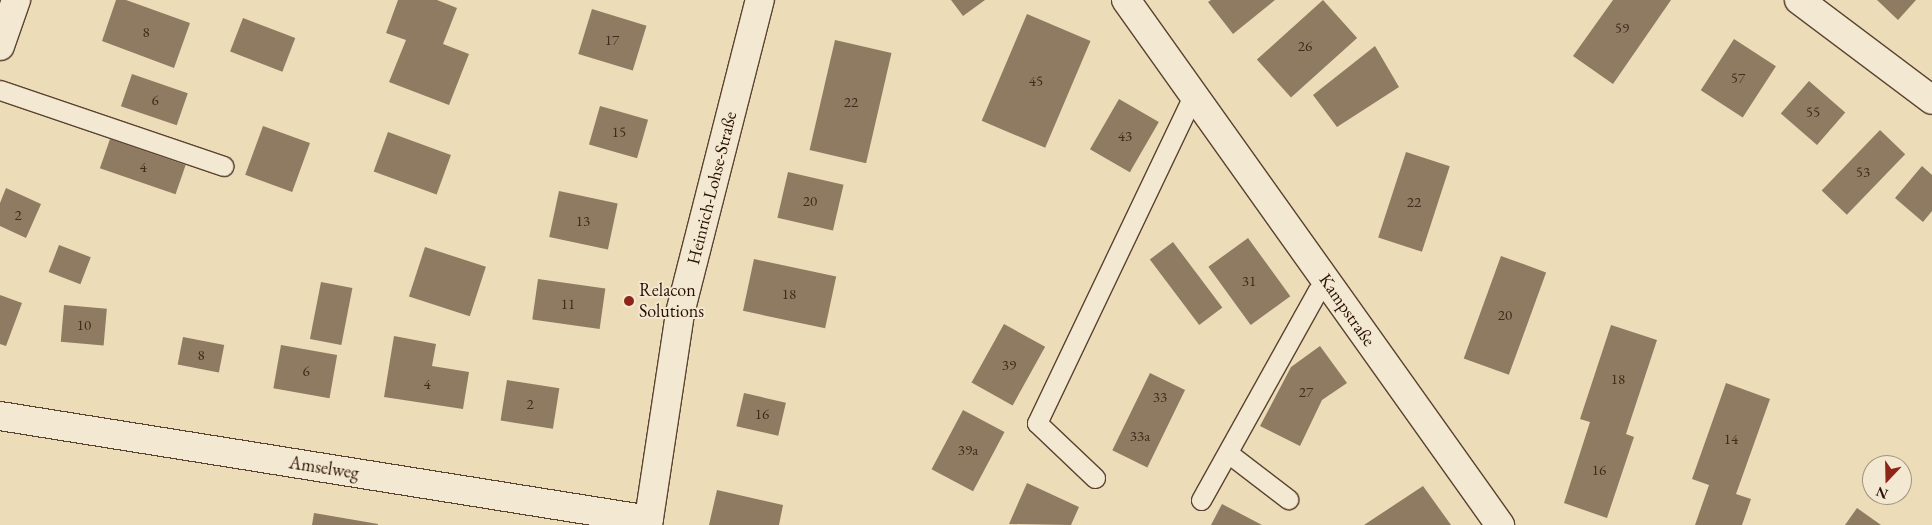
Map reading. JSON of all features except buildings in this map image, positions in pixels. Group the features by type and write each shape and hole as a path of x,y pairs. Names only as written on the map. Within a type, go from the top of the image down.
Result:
{"street":[{"path":"0,46 16,0"},
{"name":"Heinrich-Lohse-Straße","path":"648,523 680,313 760,0"},
{"name":"Kampstraße","path":"1126,0 1500,525"},
{"path":"1799,0 1932,100"},
{"name":"Amselweg","path":"0,416 648,523"}],"lane":[{"path":"0,90 223,166"},
{"path":"1095,478 1037,423 1194,94"},
{"path":"1201,500 1318,290"},
{"path":"1228,453 1288,499"}],"place":[{"name":"Relacon Solutions","path":"629,301"}]}
